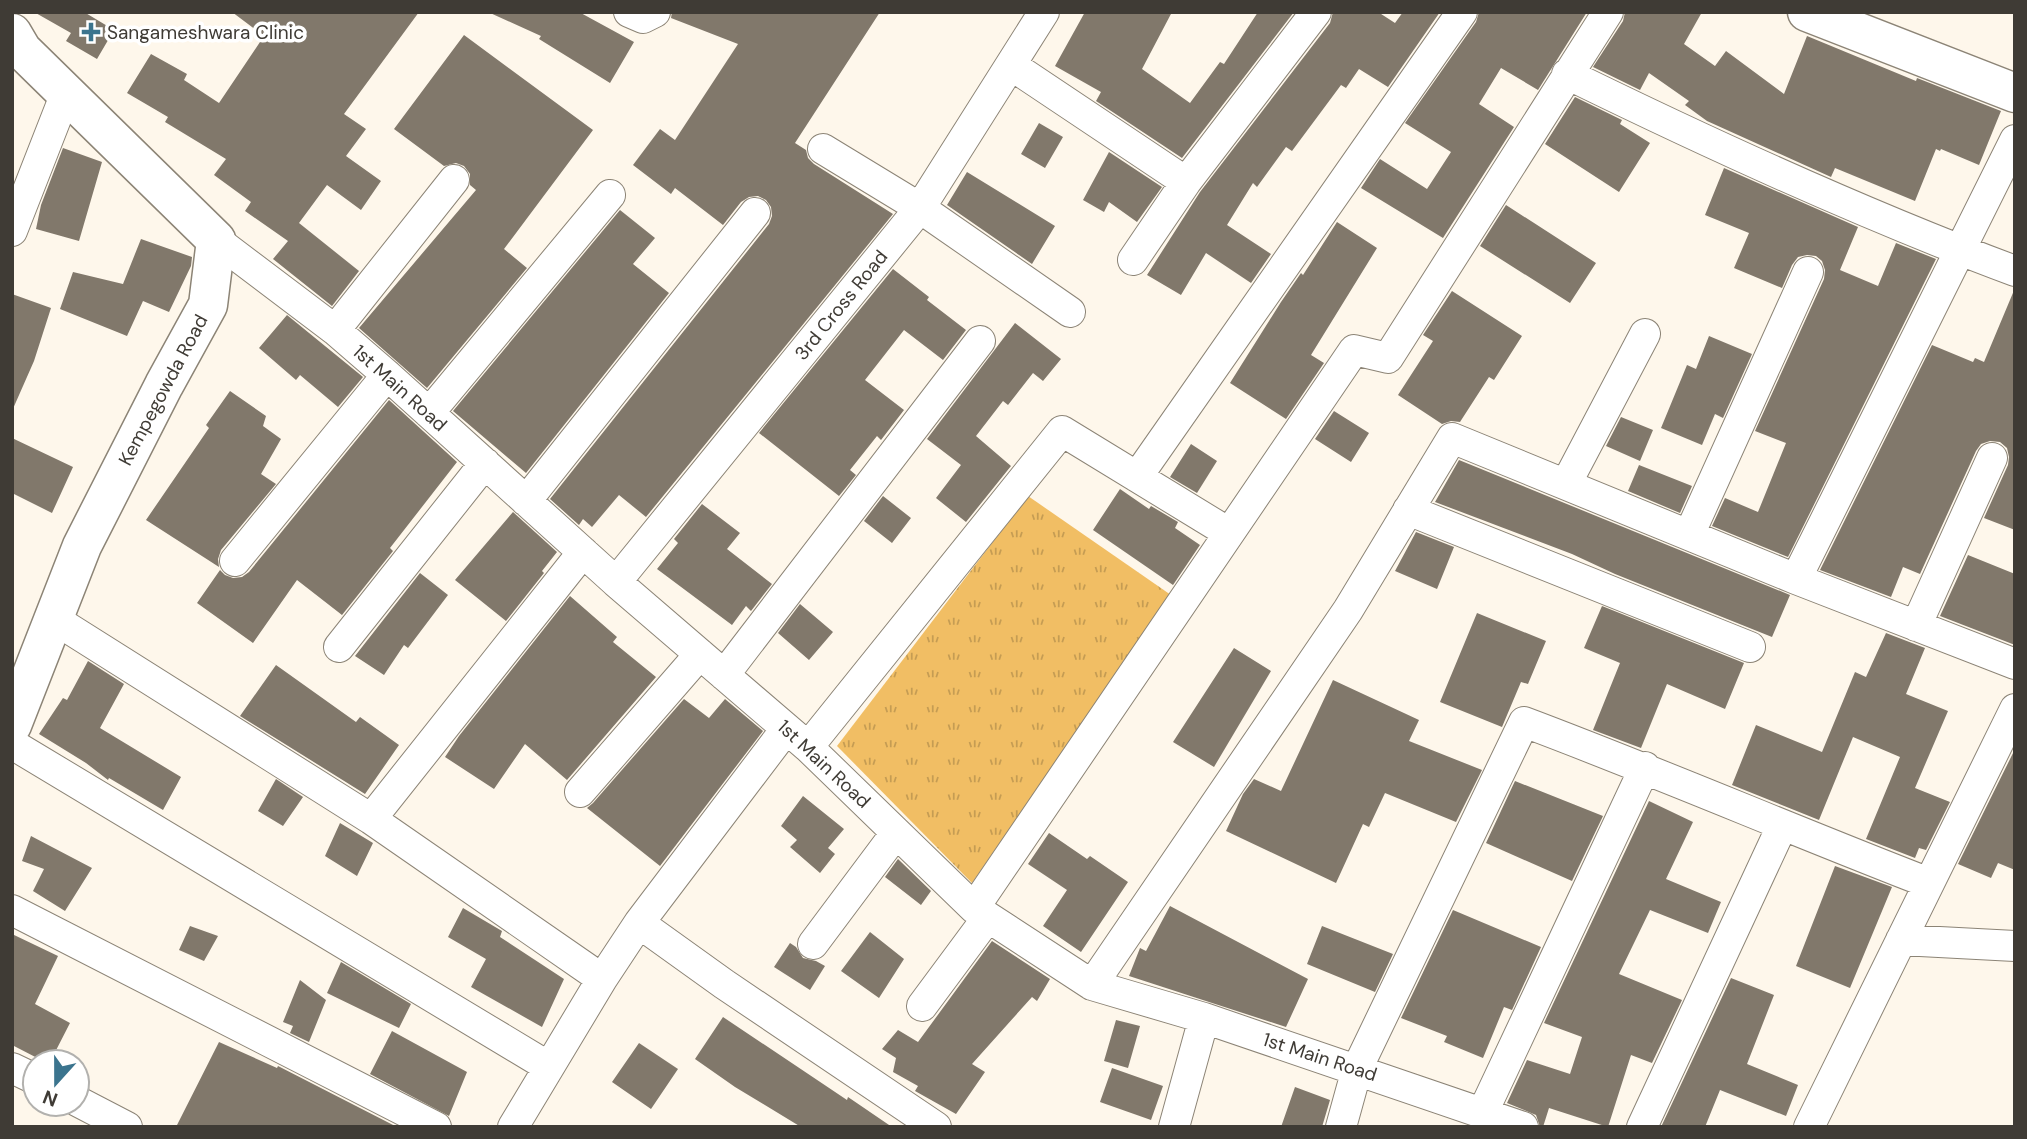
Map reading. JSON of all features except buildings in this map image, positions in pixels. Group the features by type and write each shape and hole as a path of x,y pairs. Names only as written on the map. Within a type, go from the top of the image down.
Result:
{"street":[{"path":"629,12 643,18 655,12"},
{"name":"3rd Cross Road","path":"616,582 920,208 1044,12"},
{"path":"1133,260 1186,182 1316,12"},
{"path":"1137,477 1462,12"},
{"path":"922,1006 1229,533 1354,350 1388,358 1608,12"},
{"path":"1807,12 2015,93"},
{"path":"12,33 22,50 216,240"},
{"path":"1011,65 1186,182"},
{"path":"1567,74 1712,145 2015,271"},
{"path":"12,231 66,93"},
{"path":"1796,579 2015,140"},
{"path":"823,149 920,208 1070,312"},
{"path":"335,330 454,180"},
{"path":"429,413 610,195"},
{"path":"526,501 755,213"},
{"name":"1st Main Road","path":"216,240 335,330 387,375 616,582 797,738 981,913 1092,985 1204,1018 1357,1069 1486,1118 1523,1127"},
{"name":"Kempegowda Road","path":"12,725 82,546 208,306 216,240"},
{"path":"1689,535 1808,272"},
{"path":"1566,484 1645,334"},
{"path":"724,675 980,341"},
{"path":"235,561 387,375"},
{"path":"513,1127 639,923 1062,431 1229,533"},
{"path":"1092,985 1348,610 1452,438 1796,579 2015,664"},
{"path":"1916,626 1992,458"},
{"path":"339,647 485,463"},
{"path":"1408,510 1750,648"},
{"path":"371,820 583,552"},
{"path":"54,619 371,820 602,979"},
{"path":"580,792 700,653"},
{"path":"1809,1127 2015,709"},
{"path":"1341,1127 1357,1069 1524,722 1645,767 1782,826 1929,883"},
{"path":"12,744 549,1067"},
{"path":"1486,1118 1645,767"},
{"path":"1642,1127 1782,826"},
{"path":"813,944 896,833"},
{"path":"12,911 436,1127"},
{"path":"639,923 724,984 936,1127"},
{"path":"1901,940 2015,946"},
{"path":"1174,1127 1204,1018"},
{"path":"91,1108 127,1127"}],"green space":[{"path":"1028,496 1171,595 972,883 837,746"}],"place":[{"name":"Sangameshwara Clinic","path":"91,32"}]}
